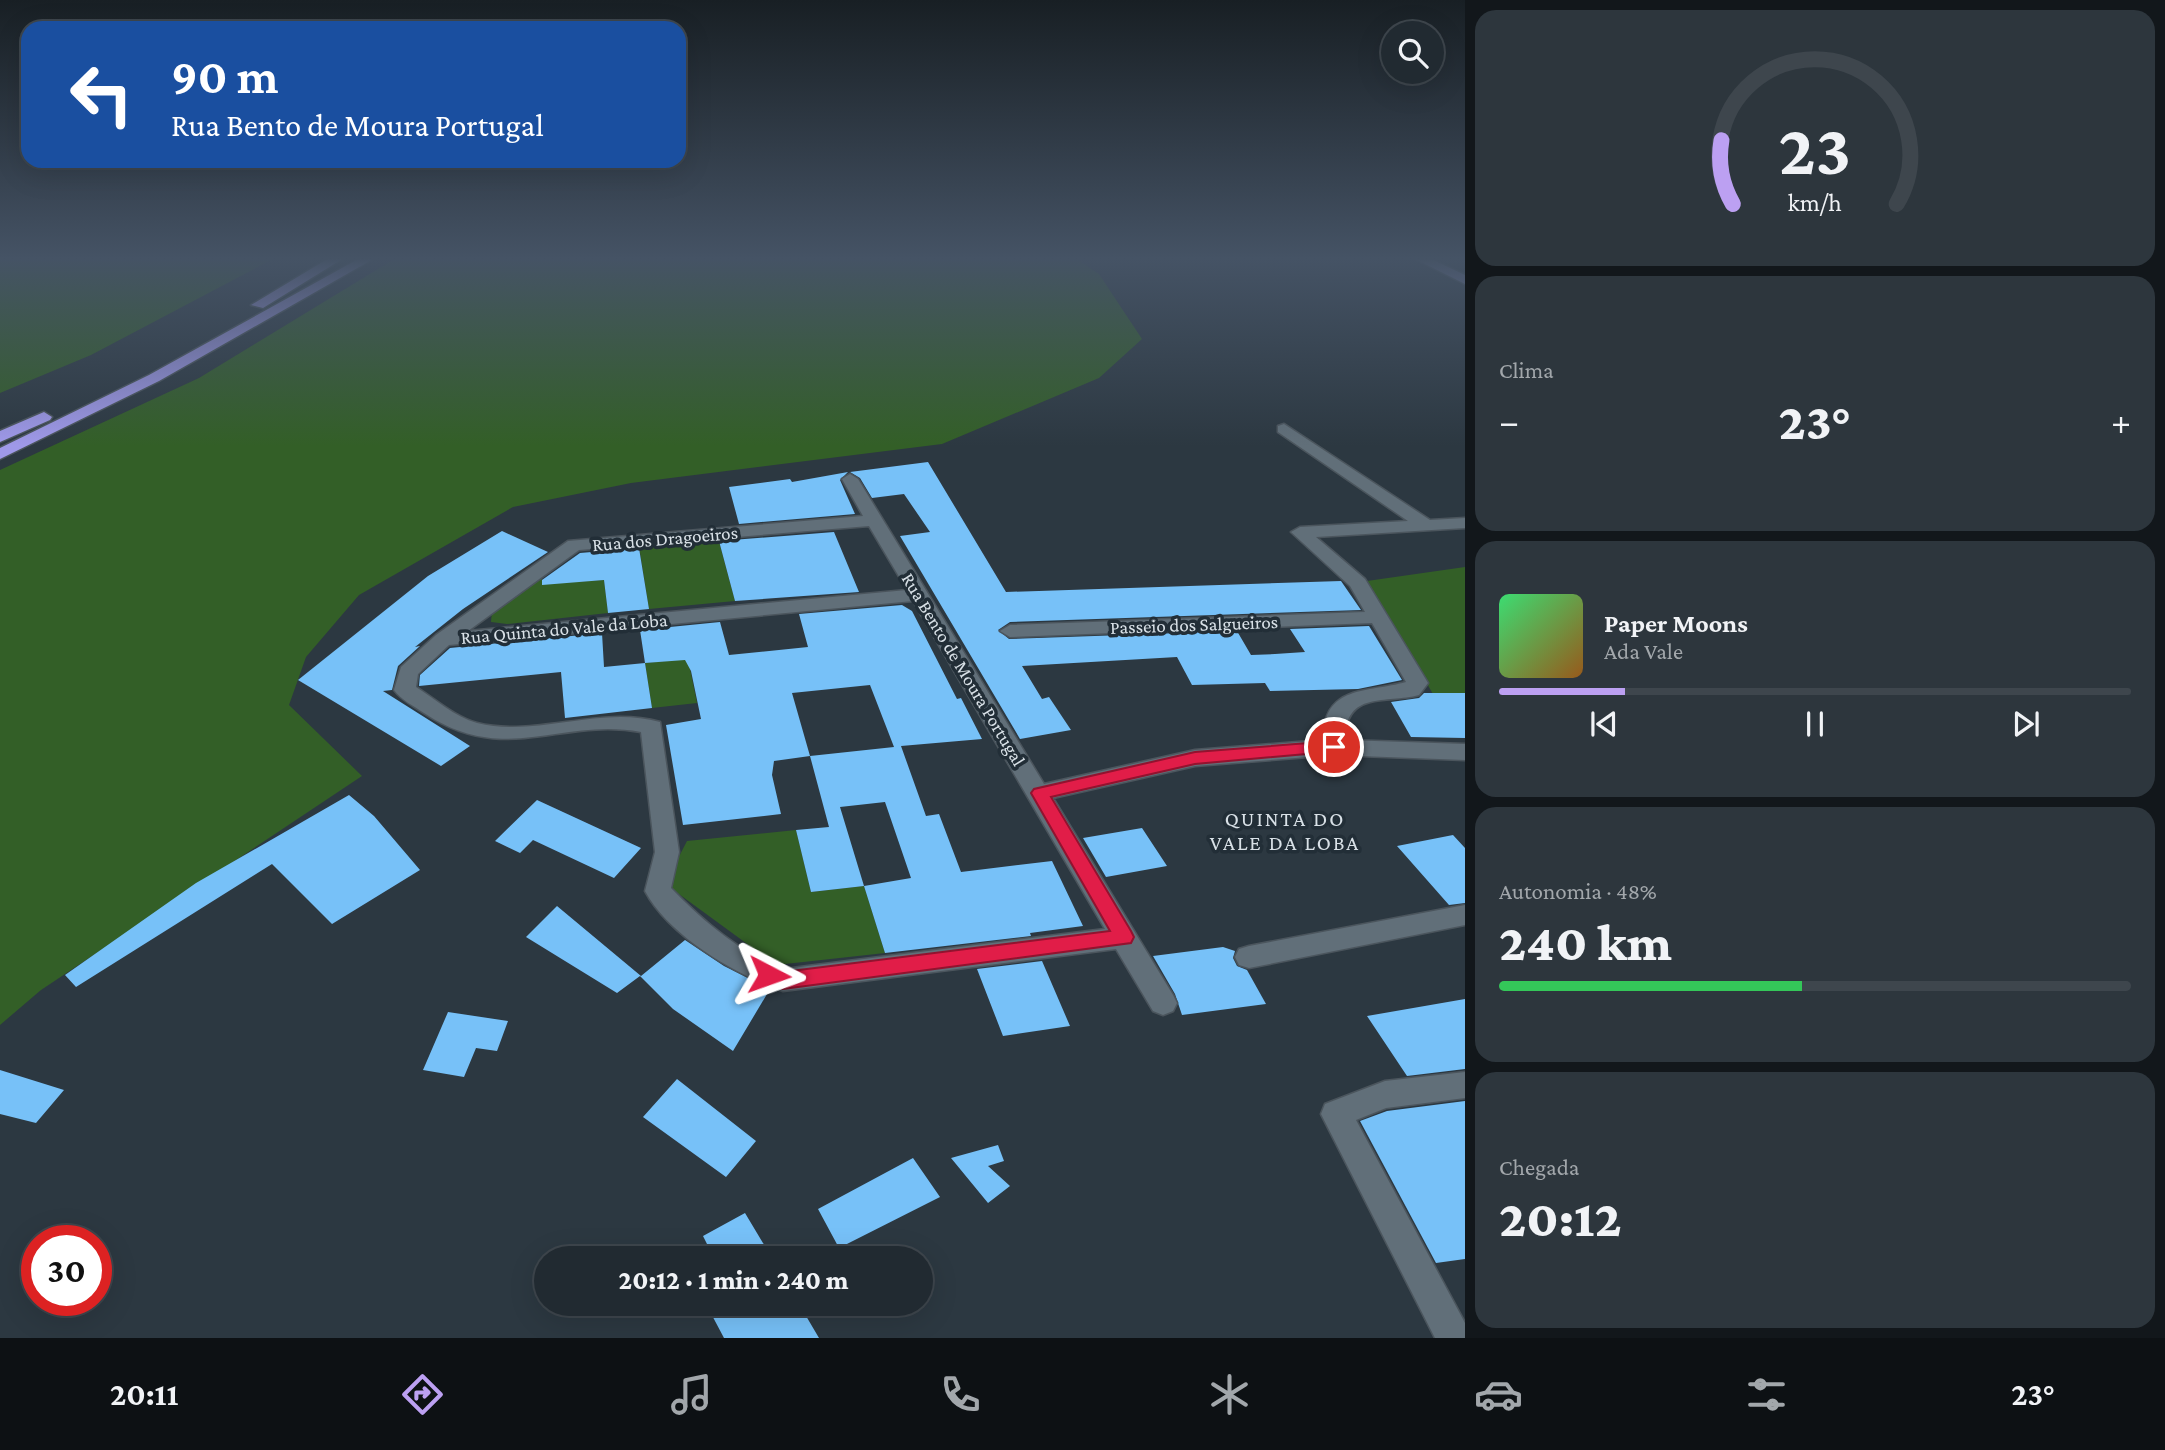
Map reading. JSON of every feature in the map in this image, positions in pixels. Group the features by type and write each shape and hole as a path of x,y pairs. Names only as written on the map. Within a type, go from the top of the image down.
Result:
{"highway":[{"path":"0,437 145,368 228,320"},
{"path":"0,454 154,379 258,320"}],"street":[{"path":"1284,429 1426,525"},
{"name":"Rua Bento de Moura Portugal","path":"850,479 1163,1003"},
{"name":"Rua dos Dragoeiros","path":"443,639 574,545 874,520"},
{"path":"1334,747 1335,722 1348,704 1373,691 1416,688 1415,676 1358,583 1300,532 1465,523"},
{"name":"Rua Quinta do Vale da Loba","path":"919,595 443,639 408,672 405,691 473,730 508,734 628,720 652,727 667,852 657,891 706,941 783,980 1124,937"},
{"name":"Passeio dos Salgueiros","path":"1010,631 1379,617"},
{"path":"1040,793 1195,758 1334,747 1465,752"},
{"path":"1249,957 1465,915"},
{"path":"1454,1338 1336,1114 1385,1095 1465,1085"}],"green space":[{"path":"0,320 157,320 91,355 0,393"},
{"path":"293,320 1130,320 1142,339 1099,378 942,444 631,483 513,507 359,595 306,657 289,705 362,776 41,990 0,1025 0,470 199,378"},
{"path":"718,538 735,601 649,609 639,546"},
{"path":"1465,567 1465,693 1433,694 1367,581"},
{"path":"542,575 542,584 604,580 608,613 507,624 491,622 492,610"},
{"path":"688,659 697,703 652,708 645,663"},
{"path":"796,830 811,892 864,886 885,953 776,965 672,889 671,872 687,841"}],"building":[{"path":"928,462 1006,592 1341,581 1361,610 1010,622 998,630 1009,639 1237,631 1251,655 1305,652 1290,629 1369,626 1402,680 1358,689 1270,691 1265,683 1192,685 1177,657 1022,666 1042,699 1049,697 1071,730 1020,739 900,536 930,532 904,494 872,498 860,478 850,472"},
{"path":"848,472 840,480 855,514 739,524 729,487 790,479 792,482"},
{"path":"502,531 548,552 463,609 415,647 420,646 398,666 392,690 383,691 470,746 441,766 298,680 428,576"},
{"path":"834,532 859,592 735,601 719,541"},
{"path":"639,548 649,609 608,613 604,580 542,585 542,580 580,553"},
{"path":"902,605 912,611 957,699 961,698 982,739 901,746 926,816 939,814 961,872 1052,861 1083,926 1030,933 1031,936 885,953 864,886 811,892 796,830 829,827 810,756 774,761 772,775 781,814 683,825 666,725 701,719 691,671 685,660 645,663 640,630 720,622 729,655 808,647 799,614","holes":["870,685 894,747 810,756 792,693","885,802 911,878 864,886 840,807"]},
{"path":"602,633 604,667 645,663 652,708 565,718 561,672 419,686 420,675 450,648"},
{"path":"1424,693 1465,693 1465,738 1411,737 1391,702 1419,698"},
{"path":"349,795 374,816 420,870 332,924 272,864 76,987 65,975 196,883"},
{"path":"537,800 641,848 614,878 533,840 520,853 495,841"},
{"path":"1142,828 1167,866 1106,877 1083,838"},
{"path":"1453,835 1465,848 1465,903 1449,905 1397,846"},
{"path":"557,906 641,976 685,940 724,966 770,989 733,1051 673,1009 640,976 617,993 526,937"},
{"path":"1223,947 1235,951 1233,958 1237,966 1247,970 1266,1004 1182,1015 1175,994 1153,956"},
{"path":"1042,961 1070,1026 1003,1036 977,969"},
{"path":"1465,999 1465,1069 1407,1076 1367,1016"},
{"path":"448,1012 508,1021 497,1051 476,1048 464,1077 423,1070"},
{"path":"0,1070 64,1090 36,1123 0,1114"},
{"path":"677,1079 756,1141 726,1177 643,1117"},
{"path":"1465,1101 1465,1259 1436,1263 1360,1121 1387,1111"},
{"path":"998,1145 1004,1161 988,1166 1010,1186 988,1203 951,1158"},
{"path":"913,1158 940,1197 843,1246 838,1246 818,1209"},
{"path":"745,1213 765,1246 708,1246 703,1236"},
{"path":"712,1316 806,1316 819,1338 724,1338"}],"district":[{"name":"QUINTA DO VALE DA LOBA","path":"1285,831"}],"route":[{"path":"769,975 783,980 1124,937 1040,793 1195,758 1334,747"}]}
